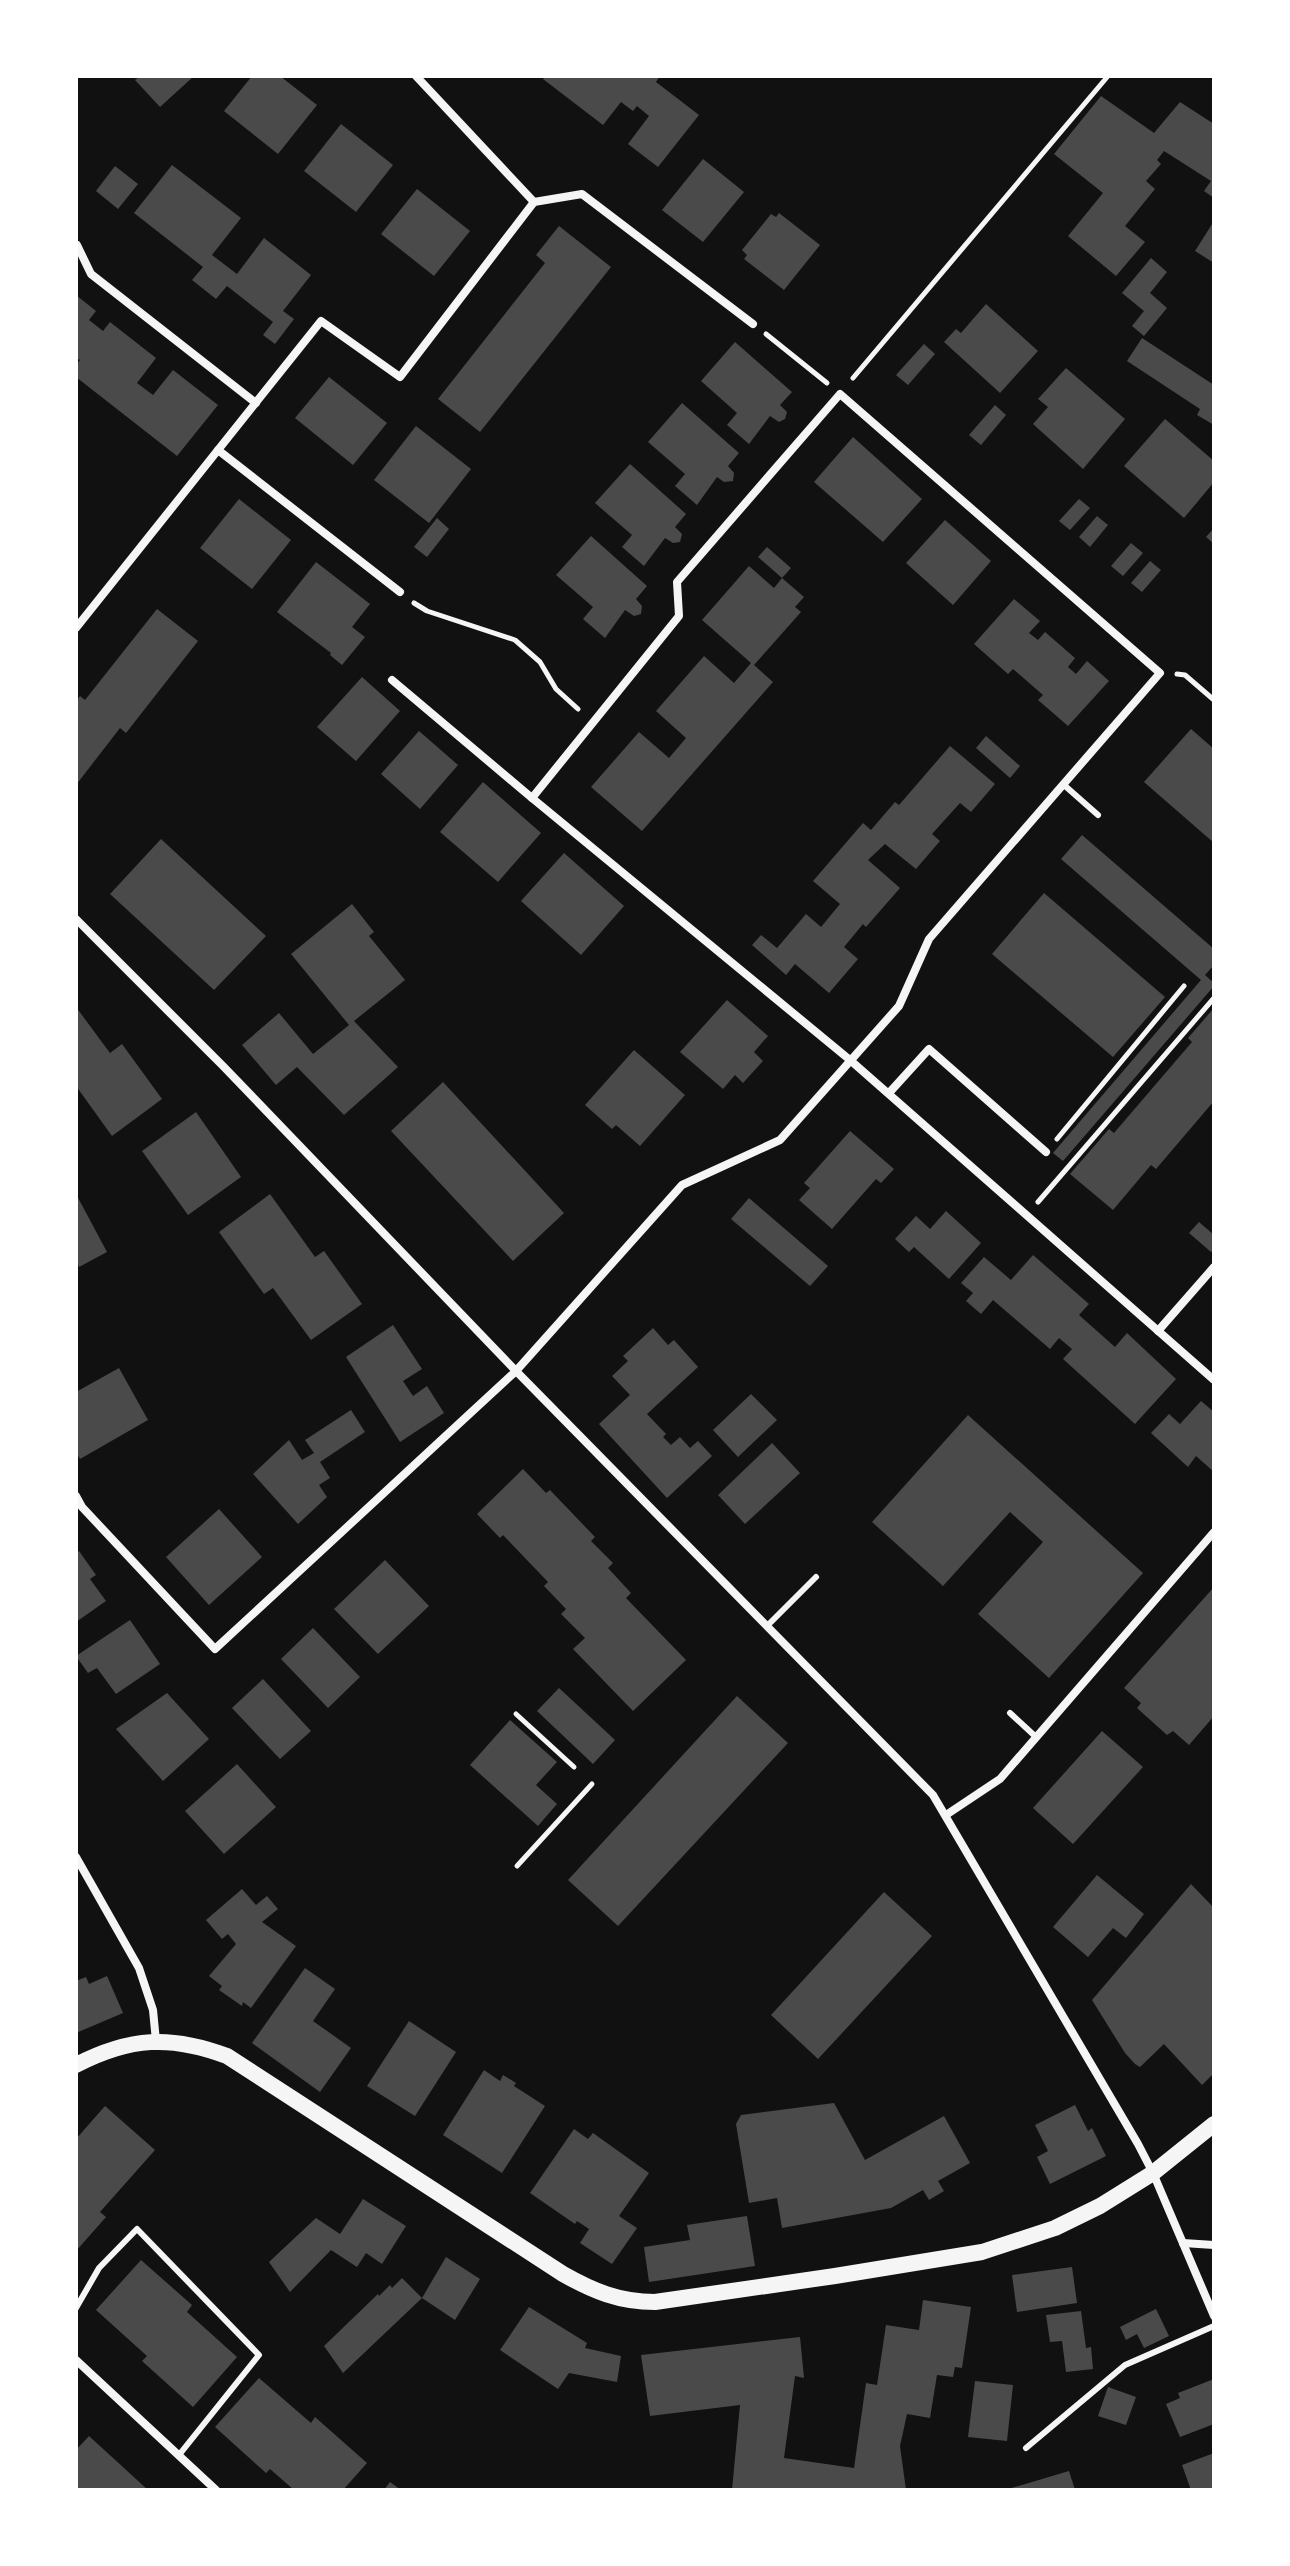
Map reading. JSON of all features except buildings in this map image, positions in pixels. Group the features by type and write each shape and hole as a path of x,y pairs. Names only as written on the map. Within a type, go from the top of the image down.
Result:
{"main road":[{"path":"76,2065 126,2046 156,2041 180,2042 227,2056 563,2274 590,2289 632,2302 655,2302 805,2281 982,2252 1055,2228 1100,2206 1153,2173 1214,2124"}],"street":[{"path":"416,76 534,202"},
{"path":"76,628 321,321 400,377 534,202 582,194 753,324"},
{"path":"77,245 91,274 256,403"},
{"path":"76,1496 79,1509 215,1649 516,1371 682,1185 780,1140 899,1006 929,939 1160,673 840,394 677,582 679,616 532,798"},
{"path":"218,450 400,592"},
{"path":"392,680 889,1093 1214,1380"},
{"path":"76,919 933,1795 1153,2173 1214,2316"},
{"path":"889,1093 929,1049 1046,1152"},
{"path":"1158,1331 1214,1267"},
{"path":"946,1815 1000,1779 1214,1532"},
{"path":"76,1857 139,1968 153,2010 156,2041"},
{"path":"1183,2243 1214,2245"},
{"path":"76,2360 216,2490"}],"lane":[{"path":"1064,785 1098,815"},
{"path":"767,1626 816,1577"},
{"path":"1010,1713 1036,1737"},
{"path":"76,2308 99,2268 137,2229 259,2355 179,2455"},
{"path":"1026,2448 1125,2365 1214,2326"}],"path":[{"path":"753,324 840,394 1108,76"},
{"path":"400,592 427,611 515,640 540,662 556,689 594,721"},
{"path":"1160,673 1185,675 1214,700"},
{"path":"1046,1152 1184,986"},
{"path":"1027,1215 1214,998"},
{"path":"516,1714 574,1767"},
{"path":"517,1866 592,1784"}]}
